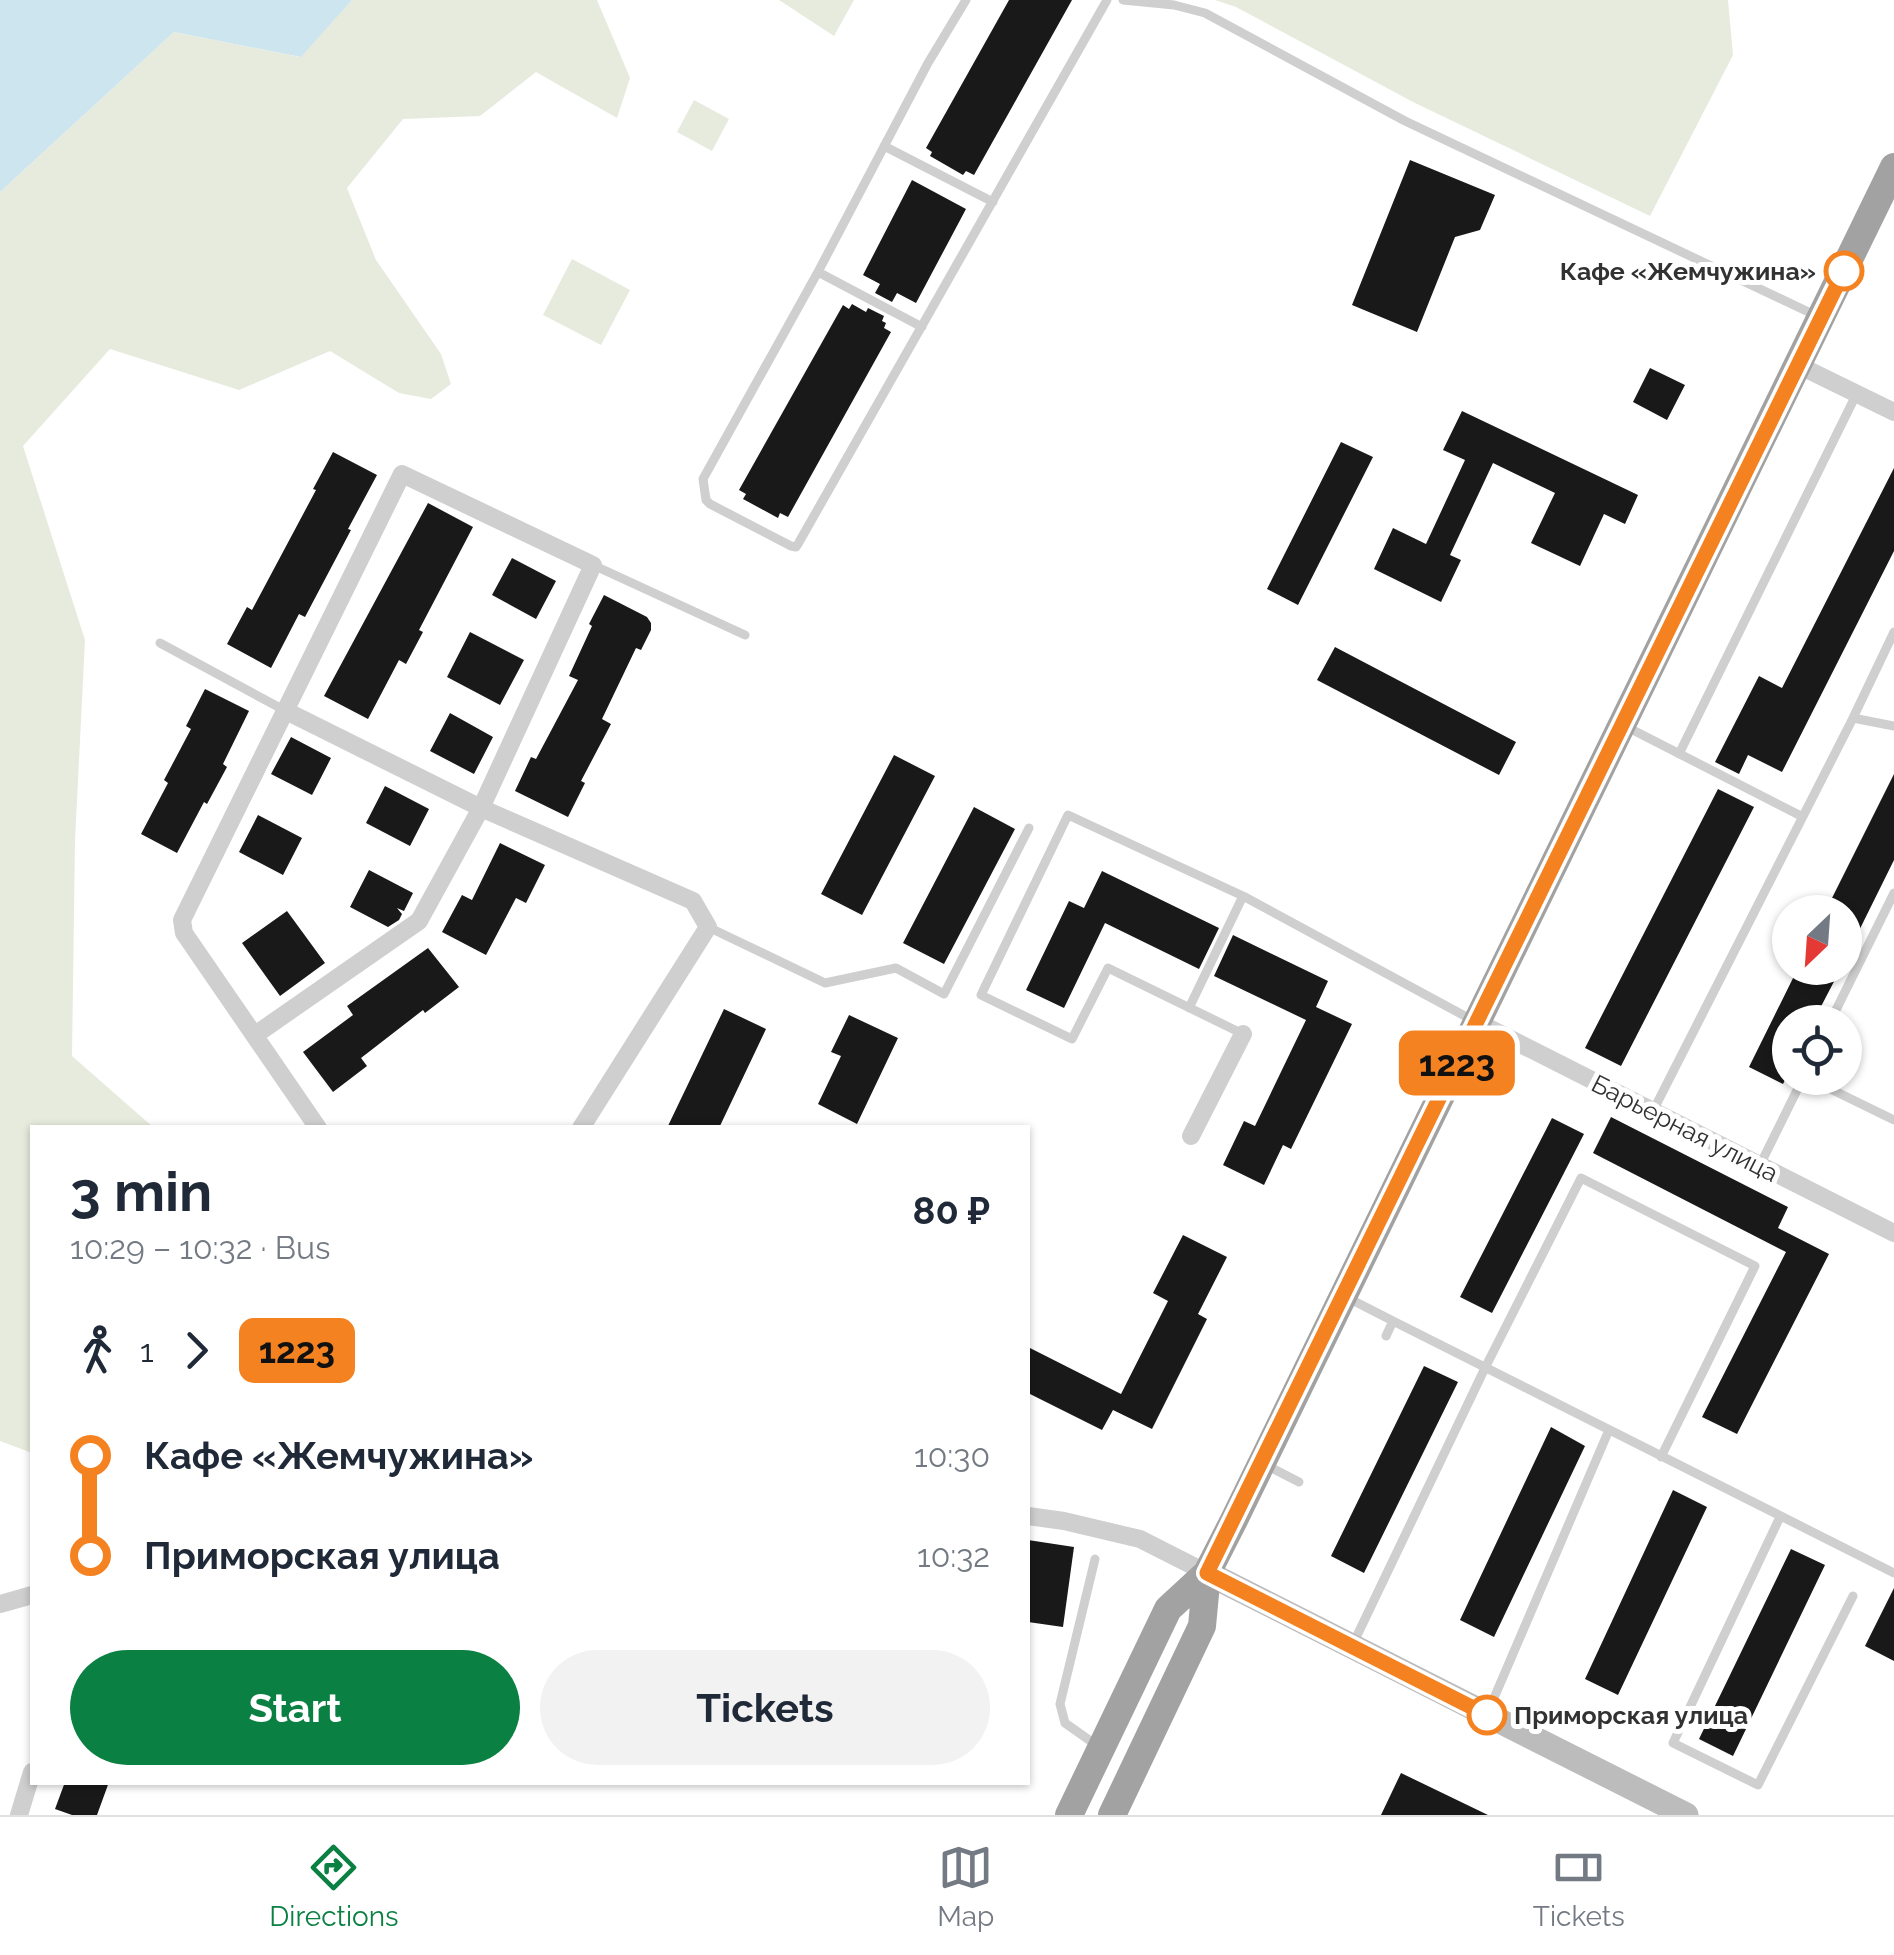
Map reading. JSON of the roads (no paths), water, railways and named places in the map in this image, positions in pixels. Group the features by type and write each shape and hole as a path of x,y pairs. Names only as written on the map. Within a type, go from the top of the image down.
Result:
{"highway":[{"path":"1069,1815 1168,1610 1207,1573 1894,167"},
{"path":"1112,1815 1202,1626 1207,1573"}],"main road":[{"path":"1207,1573 1686,1815"}],"street":[{"path":"1798,366 1894,412"},
{"path":"255,1035 420,921 481,808 594,566 402,474 182,920 184,933 316,1125"},
{"path":"284,710 481,808 694,901 708,928 583,1125"},
{"name":"Барьерная улица","path":"1476,1022 1894,1233"},
{"path":"1191,1136 1243,1034"},
{"path":"1030,1516 1140,1539 1207,1573"},
{"path":"0,1604 30,1596"},
{"path":"19,1815 30,1779"}],"lane":[{"path":"966,0 703,479 706,500 796,547 1107,0"},
{"path":"1123,0 1191,8 1216,18 1406,121 1821,318"},
{"path":"884,146 992,202"},
{"path":"818,272 922,326"},
{"path":"1678,754 1856,395"},
{"path":"594,566 746,635"},
{"path":"1652,1111 1894,632"},
{"path":"160,643 284,710"},
{"path":"1853,718 1894,726"},
{"path":"1622,725 1801,816"},
{"path":"1243,1034 1108,968 1072,1039 981,995 1068,815 1243,896 1476,1022"},
{"path":"708,928 825,983 896,968 944,994 1029,828"},
{"path":"1838,1005 1894,893"},
{"path":"1189,1008 1243,896"},
{"path":"1760,1165 1797,1095"},
{"path":"1842,1095 1894,1120"},
{"path":"1352,1646 1581,1178 1755,1266 1661,1456"},
{"path":"1343,1296 1894,1573"},
{"path":"1386,1336 1393,1321"},
{"path":"1487,1714 1609,1430"},
{"path":"1261,1463 1299,1482"},
{"path":"1780,1517 1672,1743 1758,1784 1853,1596"},
{"path":"1095,1559 1060,1704 1065,1723 1101,1748"}],"water":[{"path":"0,0 352,0 301,57 174,32 0,192"}],"place":[{"name":"Кафе «Жемчужина»","path":"1844,271"},
{"name":"Приморская улица","path":"1487,1715"}]}
